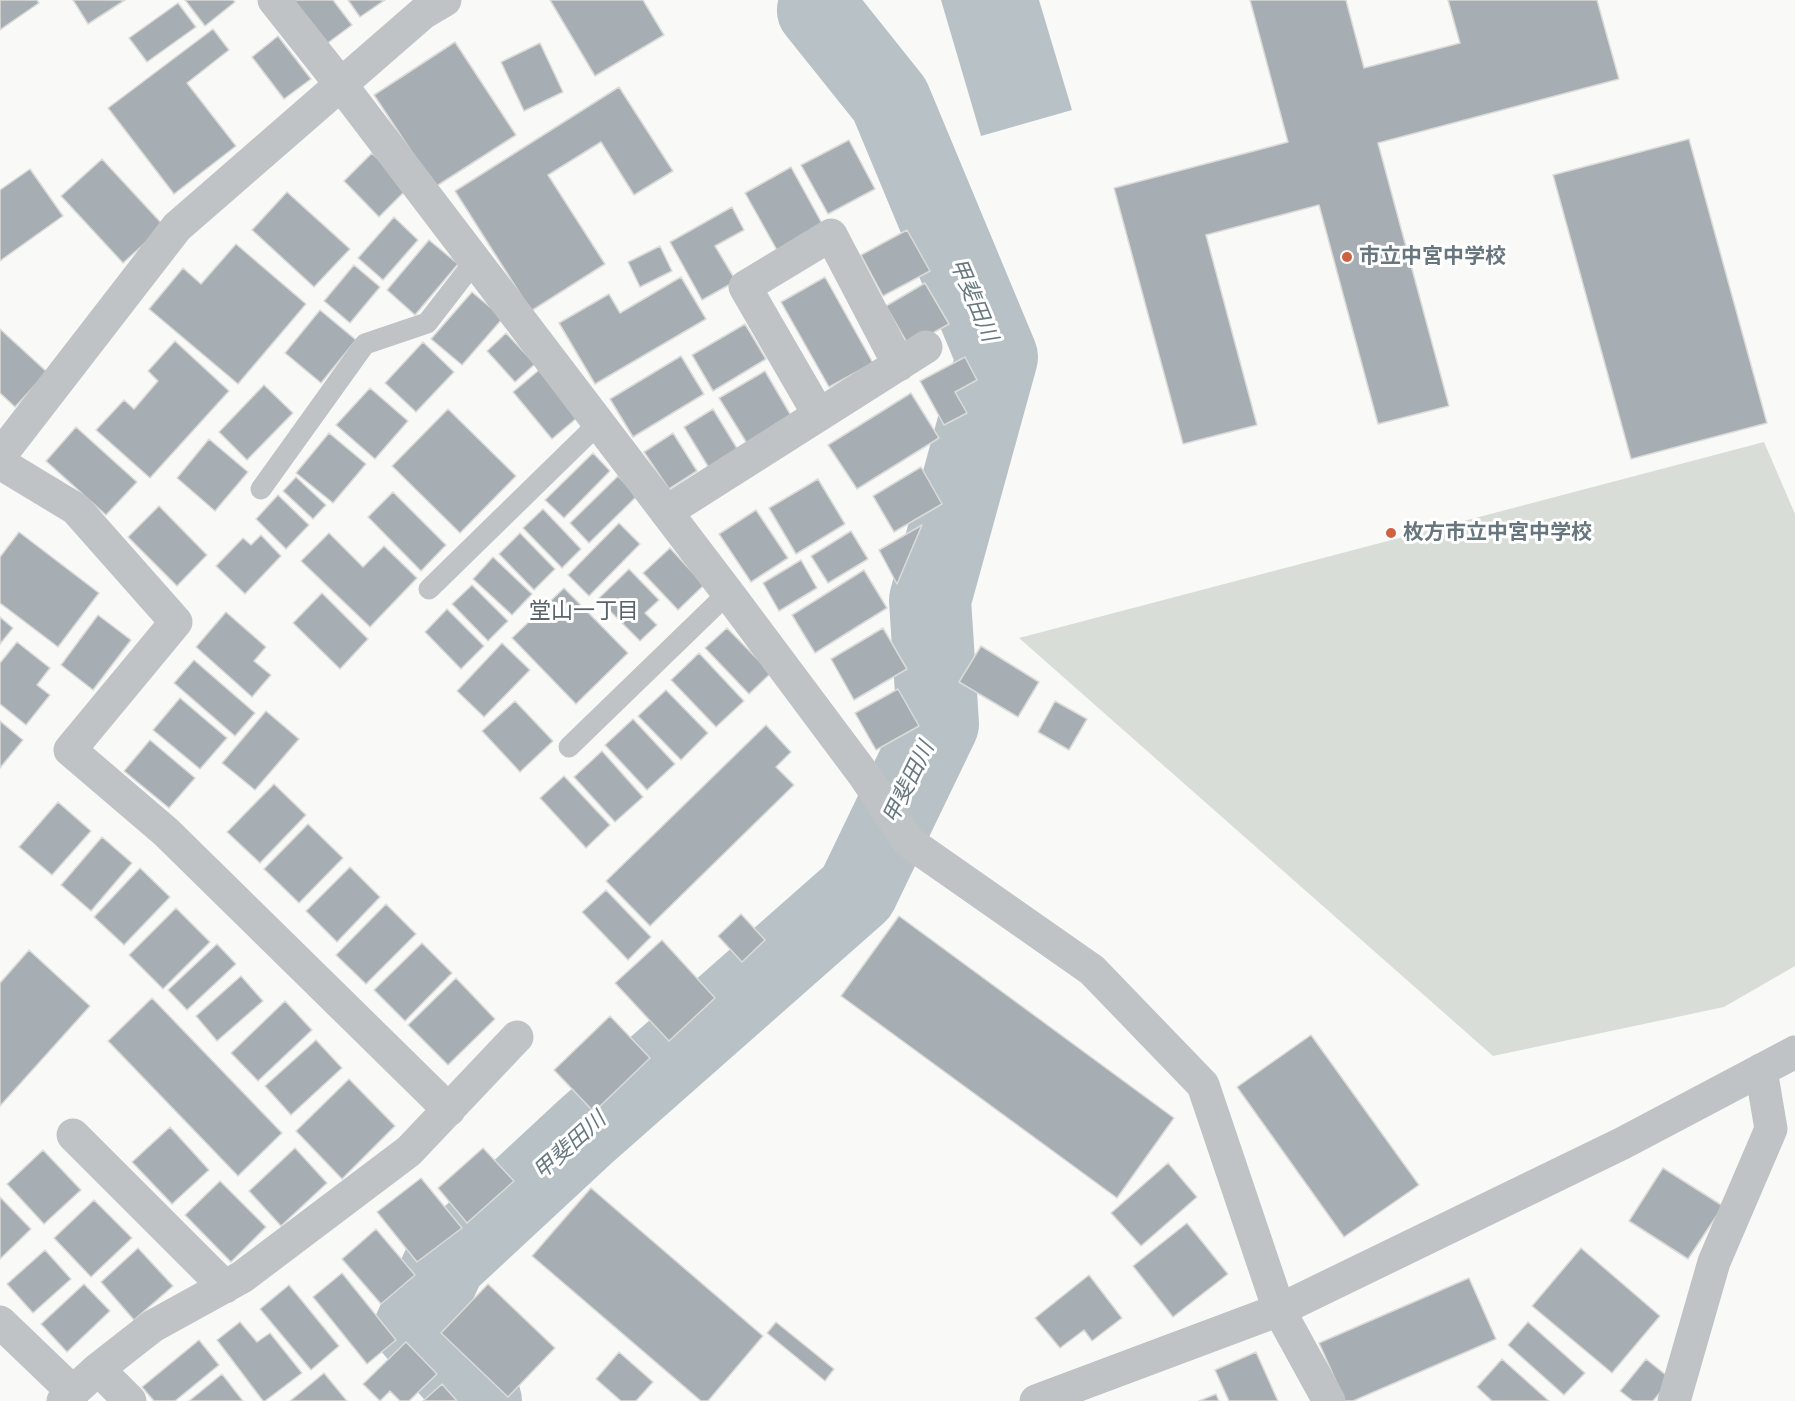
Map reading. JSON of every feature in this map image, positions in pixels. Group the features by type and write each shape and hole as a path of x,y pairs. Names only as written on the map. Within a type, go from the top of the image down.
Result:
{"street":[{"path":"274,0 728,593 864,775 909,842 1092,970 1203,1085 1279,1310 1329,1401"},
{"path":"0,456 177,227 342,86 423,13 445,0"},
{"path":"819,416 745,287 831,234 899,365"},
{"path":"666,512 926,347"},
{"path":"0,463 76,508 176,621 70,750 166,832 449,1110"},
{"path":"0,1322 68,1396 153,1326 242,1277 409,1151 517,1037"},
{"path":"1036,1401 1279,1310 1623,1143 1795,1052"},
{"path":"1674,1401 1714,1262 1771,1129 1761,1070"},
{"path":"73,1135 225,1287"},
{"path":"98,1369 130,1401"}],"lane":[{"path":"261,489 365,344 428,323 475,261"},
{"path":"429,589 599,423"},
{"path":"569,747 728,593"}],"shaded area":[{"path":"941,0 1039,0 1072,110 981,136"},
{"path":"1764,442 1795,514 1795,966 1724,1007 1493,1056 1019,638"}],"building":[{"path":"0,0 37,0 39,3 0,30"},
{"path":"73,0 125,0 88,24"},
{"path":"185,0 233,0 235,2 205,26"},
{"path":"289,0 333,0 352,25 325,45"},
{"path":"348,0 385,0 360,17"},
{"path":"550,0 643,0 664,35 595,76"},
{"path":"1250,0 1346,0 1364,68 1460,43 1448,0 1597,0 1619,79 1378,143 1449,406 1378,424 1319,205 1206,235 1257,425 1183,444 1114,188 1288,142"},
{"path":"178,3 196,27 147,62 129,38"},
{"path":"213,29 229,50 187,83 236,146 174,194 108,108"},
{"path":"278,36 311,79 284,99 252,57"},
{"path":"455,42 516,135 435,187 374,95"},
{"path":"540,43 563,92 524,111 501,62"},
{"path":"619,87 673,171 634,195 601,142 548,175 605,264 531,311 455,191"},
{"path":"1689,139 1767,423 1631,459 1553,175"},
{"path":"849,140 875,189 828,214 801,165"},
{"path":"372,153 407,189 379,217 344,181"},
{"path":"102,159 164,226 123,263 61,196"},
{"path":"791,167 824,227 778,252 745,193"},
{"path":"30,169 63,216 0,261 0,190"},
{"path":"287,192 350,249 314,287 252,230"},
{"path":"732,207 744,230 715,246 736,281 702,300 670,242"},
{"path":"394,217 418,240 383,280 358,258"},
{"path":"907,230 930,271 883,296 861,255"},
{"path":"429,240 458,264 415,315 387,290"},
{"path":"236,244 306,304 238,384 149,309 183,268 201,284"},
{"path":"660,246 672,271 640,287 628,262"},
{"path":"354,265 380,287 350,323 324,301"},
{"path":"681,277 706,319 595,384 559,323 609,294 620,313"},
{"path":"825,277 873,363 829,387 781,302"},
{"path":"925,283 949,324 909,346 886,306"},
{"path":"472,292 503,318 462,365 431,339"},
{"path":"320,310 356,340 321,383 285,353"},
{"path":"745,324 766,359 713,391 692,355"},
{"path":"0,329 47,372 15,407 0,393"},
{"path":"506,333 535,364 515,382 487,351"},
{"path":"175,341 229,391 150,478 96,430 124,400 134,409 158,381 148,371"},
{"path":"423,342 454,372 416,412 385,383"},
{"path":"681,356 704,394 633,437 610,399"},
{"path":"965,357 977,380 955,392 967,413 944,425 920,381"},
{"path":"539,370 578,417 552,439 513,392"},
{"path":"765,371 793,419 748,445 719,398"},
{"path":"264,385 293,413 247,460 219,432"},
{"path":"370,388 408,421 375,459 336,425"},
{"path":"911,393 939,438 857,489 828,445"},
{"path":"448,409 516,476 460,533 392,466"},
{"path":"713,409 738,450 709,468 684,427"},
{"path":"76,427 137,482 106,515 46,461"},
{"path":"329,433 366,464 333,503 296,473"},
{"path":"673,433 697,471 669,489 644,452"},
{"path":"209,439 248,472 215,511 177,478"},
{"path":"593,453 610,471 564,518 545,500"},
{"path":"921,467 942,504 894,532 873,496"},
{"path":"618,476 637,496 589,543 570,523"},
{"path":"296,477 326,505 313,519 283,491"},
{"path":"818,479 845,524 796,554 769,508"},
{"path":"393,492 446,545 421,571 368,517"},
{"path":"278,495 309,525 286,549 256,519"},
{"path":"159,506 207,555 177,586 128,537"},
{"path":"543,509 581,549 562,568 523,528"},
{"path":"756,510 788,558 751,582 719,534"},
{"path":"619,523 640,544 589,596 568,575"},
{"path":"922,525 897,584 879,550"},
{"path":"851,531 868,559 828,583 811,556"},
{"path":"19,532 99,593 58,647 0,603 0,557"},
{"path":"329,533 363,567 384,546 417,578 370,627 301,561"},
{"path":"520,533 555,569 534,590 499,554"},
{"path":"261,535 281,556 245,594 216,566 243,538 251,545"},
{"path":"670,548 704,585 678,610 643,573"},
{"path":"493,557 532,594 512,615 473,579"},
{"path":"801,560 817,588 779,611 763,583"},
{"path":"629,569 659,600 645,613 657,625 640,641 598,599"},
{"path":"864,570 887,608 815,653 792,615"},
{"path":"472,585 508,621 488,641 452,604"},
{"path":"564,588 628,653 576,704 512,638"},
{"path":"322,593 368,639 340,669 293,623"},
{"path":"447,609 484,646 461,669 425,632"},
{"path":"226,612 266,647 254,661 271,675 252,697 196,647"},
{"path":"98,615 131,640 93,690 61,665"},
{"path":"0,617 13,628 0,644"},
{"path":"727,628 771,673 749,694 705,648"},
{"path":"883,628 907,669 854,700 831,659"},
{"path":"17,642 50,668 37,685 50,695 26,725 0,704 0,663"},
{"path":"502,643 530,670 484,717 457,691"},
{"path":"981,646 1039,682 1018,717 959,682"},
{"path":"699,653 744,701 716,727 671,680"},
{"path":"194,660 255,713 235,736 174,683"},
{"path":"898,689 919,726 876,750 855,713"},
{"path":"666,690 708,733 681,760 638,716"},
{"path":"180,698 227,738 200,769 153,730"},
{"path":"515,701 553,741 520,772 482,731"},
{"path":"1055,701 1087,719 1069,750 1038,732"},
{"path":"266,711 299,739 255,790 222,763"},
{"path":"633,719 675,764 647,790 605,745"},
{"path":"0,721 23,740 0,768"},
{"path":"766,725 791,752 776,767 794,785 650,926 606,881"},
{"path":"150,740 195,778 169,808 124,771"},
{"path":"602,751 643,797 615,822 574,777"},
{"path":"564,776 610,825 586,848 540,798"},
{"path":"274,784 306,815 260,863 227,832"},
{"path":"58,802 91,831 52,875 19,847"},
{"path":"308,824 343,858 299,903 264,869"},
{"path":"102,837 132,863 91,911 61,885"},
{"path":"350,867 380,897 337,942 306,911"},
{"path":"140,868 170,897 124,945 94,917"},
{"path":"606,890 651,937 628,960 582,912"},
{"path":"386,904 416,934 366,984 336,955"},
{"path":"176,908 210,942 163,989 129,955"},
{"path":"741,914 765,940 742,962 718,936"},
{"path":"899,916 1174,1118 1117,1198 841,996"},
{"path":"662,940 715,998 669,1041 615,983"},
{"path":"422,943 452,973 405,1021 374,990"},
{"path":"217,944 236,964 187,1010 168,990"},
{"path":"29,950 90,1006 0,1106 0,983"},
{"path":"241,976 263,1001 217,1041 196,1016"},
{"path":"456,978 495,1019 448,1065 408,1025"},
{"path":"152,998 282,1133 238,1176 108,1041"},
{"path":"285,1001 312,1030 258,1081 231,1053"},
{"path":"610,1016 650,1058 594,1112 554,1070"},
{"path":"1311,1035 1419,1185 1344,1237 1237,1087"},
{"path":"316,1040 342,1068 291,1115 265,1086"},
{"path":"349,1079 395,1126 342,1179 296,1131"},
{"path":"170,1127 209,1170 172,1204 132,1162"},
{"path":"295,1148 327,1183 281,1226 249,1191"},
{"path":"483,1148 514,1181 467,1223 438,1188"},
{"path":"43,1150 81,1190 44,1224 7,1184"},
{"path":"1168,1163 1197,1197 1141,1246 1111,1213"},
{"path":"1663,1168 1723,1206 1688,1259 1629,1221"},
{"path":"421,1178 462,1228 417,1262 377,1212"},
{"path":"220,1181 266,1227 231,1262 185,1215"},
{"path":"591,1188 763,1336 708,1401 701,1401 532,1256"},
{"path":"0,1197 31,1229 0,1259"},
{"path":"94,1200 132,1238 91,1277 54,1238"},
{"path":"1187,1223 1228,1274 1173,1317 1133,1266"},
{"path":"376,1229 415,1275 381,1304 342,1259"},
{"path":"138,1248 173,1286 134,1320 101,1282"},
{"path":"1581,1248 1660,1316 1612,1373 1532,1306"},
{"path":"45,1250 71,1279 33,1313 7,1284"},
{"path":"342,1273 396,1340 367,1364 313,1297"},
{"path":"1089,1275 1122,1318 1092,1341 1084,1330 1060,1348 1035,1318"},
{"path":"1469,1278 1496,1339 1353,1401 1345,1401 1319,1343"},
{"path":"84,1284 110,1311 67,1352 41,1324"},
{"path":"488,1284 555,1348 508,1397 441,1333"},
{"path":"289,1285 339,1346 311,1370 260,1309"},
{"path":"240,1322 257,1342 270,1333 302,1373 265,1401 217,1340"},
{"path":"776,1322 834,1369 825,1381 767,1333"},
{"path":"1528,1322 1585,1373 1564,1395 1508,1345"},
{"path":"199,1340 219,1365 175,1401 154,1401 142,1387"},
{"path":"406,1342 437,1374 409,1401 400,1401 390,1391 380,1401 363,1384"},
{"path":"619,1352 653,1382 636,1401 621,1401 596,1379"},
{"path":"1256,1352 1278,1401 1229,1401 1215,1370"},
{"path":"1502,1359 1549,1401 1492,1401 1477,1387"},
{"path":"1646,1359 1671,1379 1653,1401 1633,1401 1620,1391"},
{"path":"324,1373 347,1401 290,1401"},
{"path":"222,1374 243,1401 189,1401"},
{"path":"442,1384 457,1401 423,1401"},
{"path":"1216,1394 1219,1401 1199,1401"}],"waterway":[{"name":"甲斐田川","path":"481,1401 415,1328 445,1262 586,1131 857,892 938,724 930,600 997,357 890,100 818,10 820,0"}],"place":[{"name":"市立中宮中学校","path":"1347,257"},
{"name":"枚方市立中宮中学校","path":"1391,533"}],"district":[{"name":"堂山一丁目","path":"584,612"}]}
